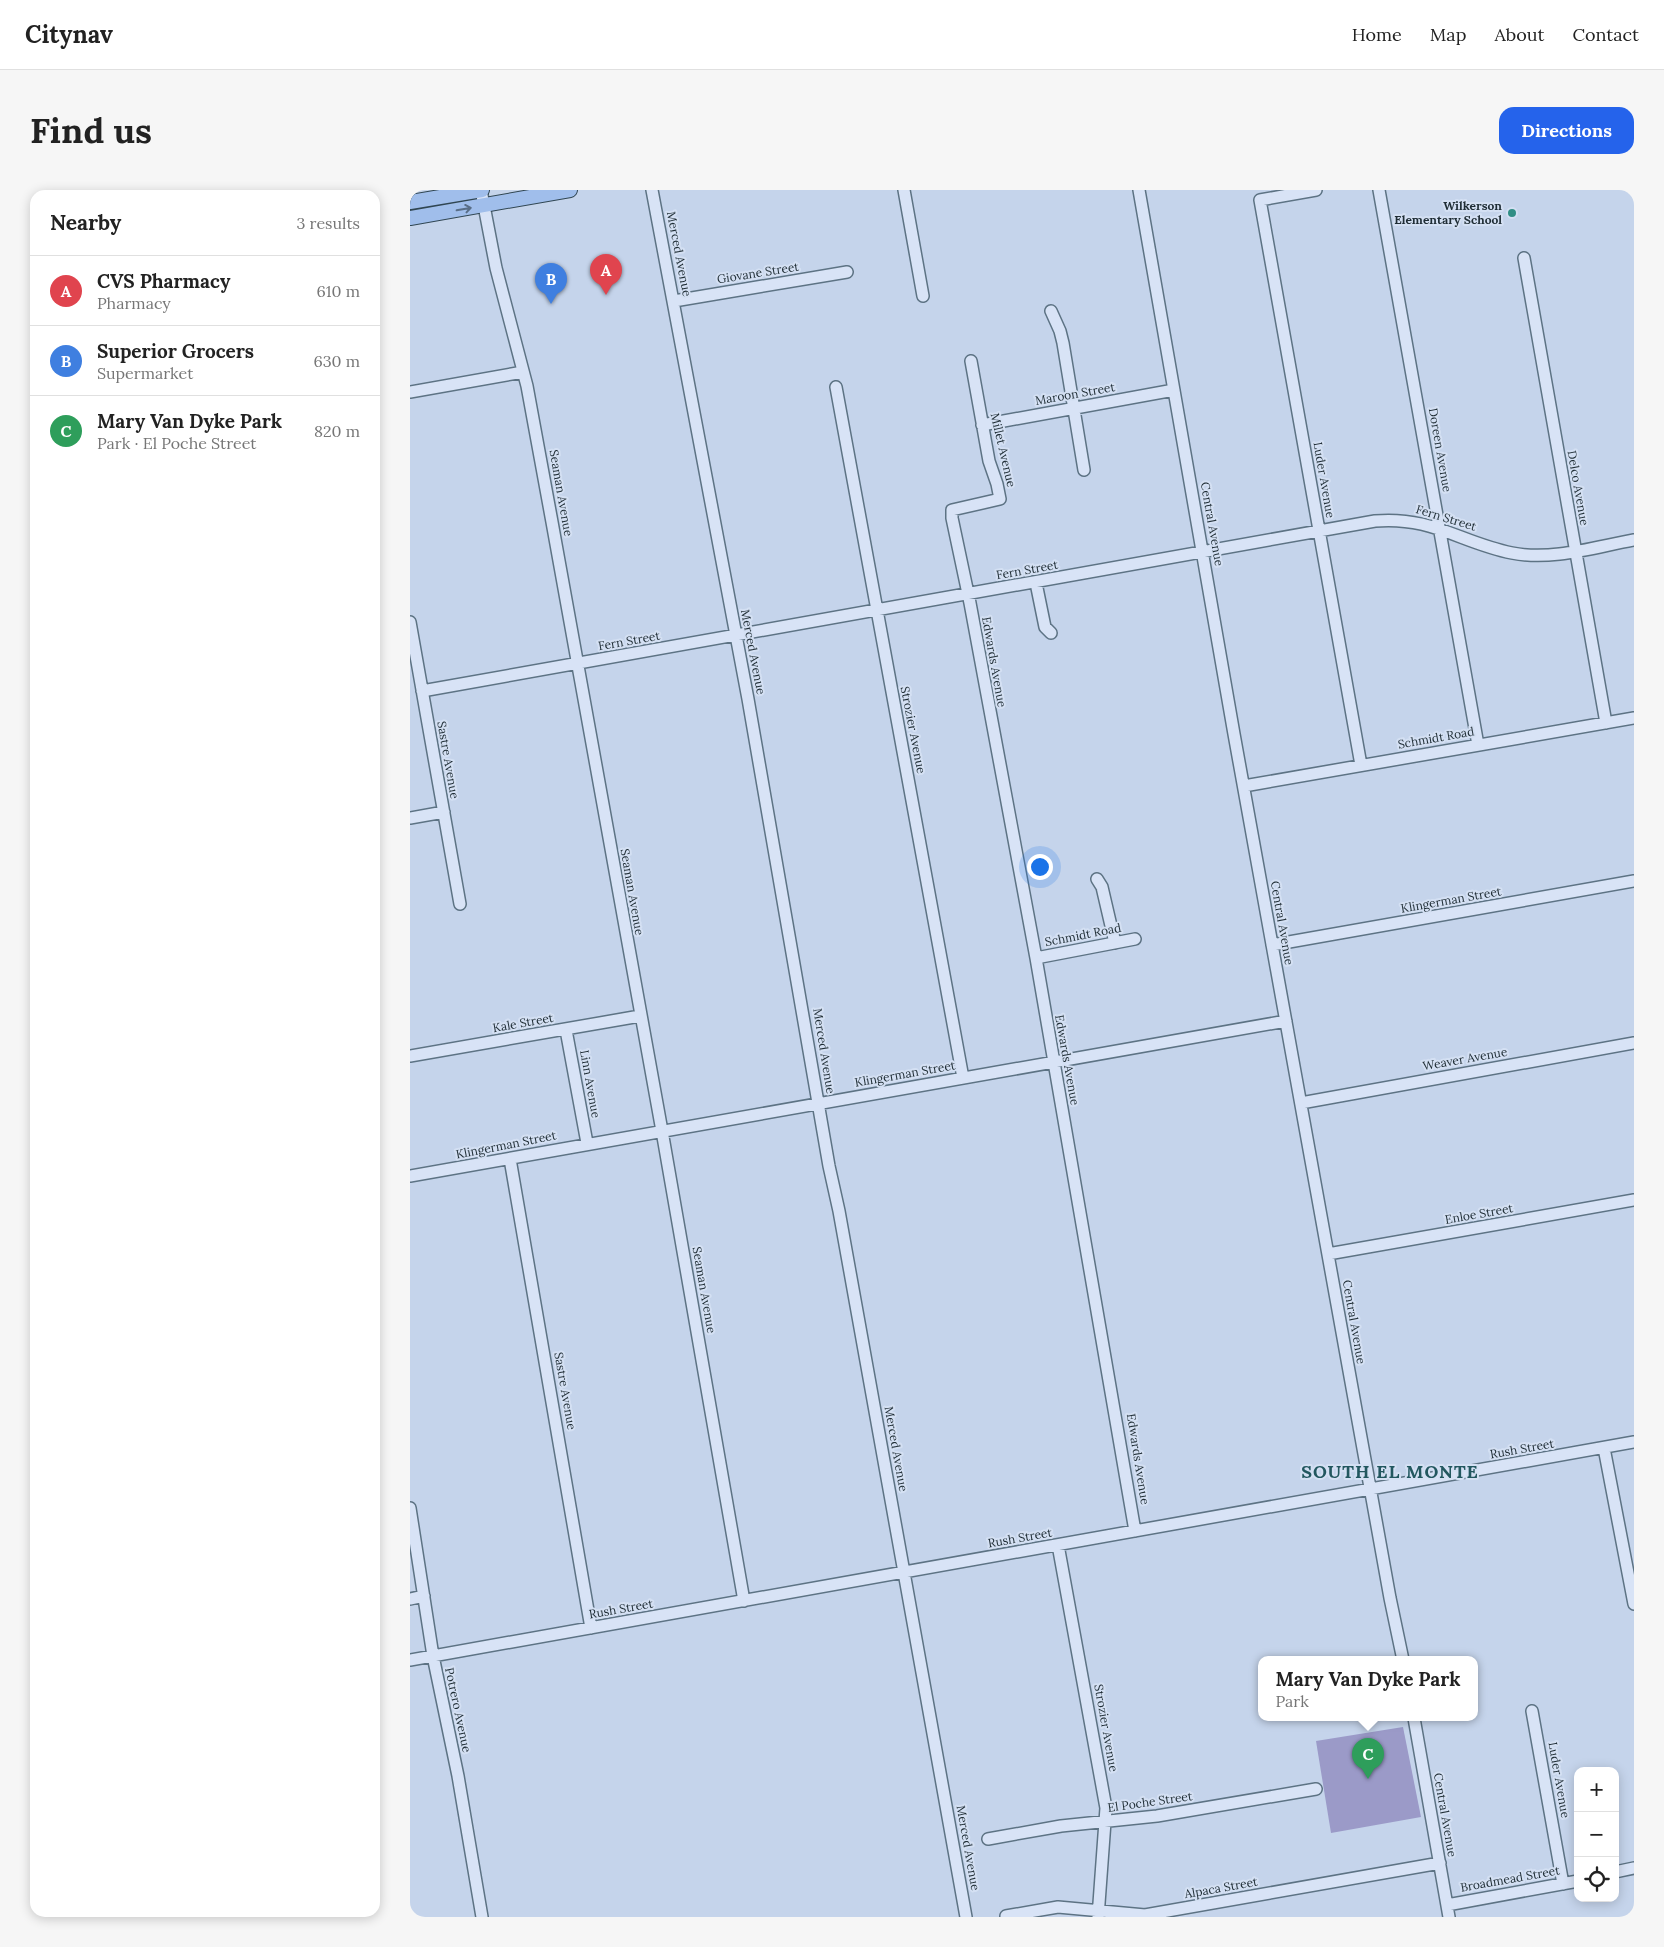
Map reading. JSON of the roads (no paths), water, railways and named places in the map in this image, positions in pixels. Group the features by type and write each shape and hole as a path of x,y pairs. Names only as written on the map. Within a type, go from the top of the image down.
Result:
{"main road":[{"path":"410,202 482,190"},
{"path":"410,218 570,190"}],"street":[{"name":"Seaman Avenue","path":"482,190 496,270 523,372 662,1131 744,1601"},
{"name":"Merced Avenue","path":"652,190 801,994 818,1103 966,1917"},
{"path":"904,190 923,296"},
{"name":"Central Avenue","path":"1139,190 1272,946 1370,1489 1402,1656"},
{"name":"Luder Avenue","path":"1316,190 1260,200 1362,765"},
{"name":"Doreen Avenue","path":"1379,190 1478,745"},
{"name":"Delco Avenue","path":"1524,258 1606,723"},
{"name":"Giovane Street","path":"674,301 847,272"},
{"path":"1051,311 1060,330 1084,470"},
{"name":"Millet Avenue","path":"967,595 952,510 1000,499 989,462 971,361"},
{"path":"410,392 523,372"},
{"name":"Strozier Avenue","path":"836,387 963,1078"},
{"name":"Maroon Street","path":"982,425 1174,390"},
{"name":"Fern Street","path":"422,691 1320,531 1398,519 1440,528 1512,553 1530,556 1551,555 1634,540"},
{"path":"1036,583 1045,628 1051,633"},
{"name":"Edwards Avenue","path":"967,595 1036,958 1135,1531"},
{"name":"Sastre Avenue","path":"410,622 460,904"},
{"name":"Schmidt Road","path":"1244,786 1634,718"},
{"path":"410,818 444,812"},
{"path":"1097,879 1102,887 1115,943"},
{"name":"Klingerman Street","path":"1272,946 1634,881"},
{"name":"Schmidt Road","path":"1036,958 1135,939"},
{"name":"Kale Street","path":"410,1056 640,1016"},
{"name":"Klingerman Street","path":"410,1176 1286,1021"},
{"name":"Linn Avenue","path":"566,1030 586,1144"},
{"name":"Weaver Avenue","path":"1301,1103 1634,1042"},
{"name":"Sastre Avenue","path":"510,1159 591,1628"},
{"name":"Enloe Street","path":"1328,1254 1634,1200"},
{"name":"Rush Street","path":"410,1660 1634,1442"},
{"path":"1604,1448 1634,1604"},
{"name":"Potrero Avenue","path":"410,1508 413,1540 433,1656 458,1776 482,1917"},
{"name":"Strozier Avenue","path":"1058,1545 1106,1808 1098,1914"},
{"path":"410,1599 424,1596"},
{"name":"Luder Avenue","path":"1532,1711 1563,1884"},
{"name":"Central Avenue","path":"1415,1721 1449,1917"},
{"name":"El Poche Street","path":"988,1839 1061,1826 1106,1822 1316,1789"},
{"name":"Alpaca Street","path":"1006,1916 1058,1907 1098,1914 1145,1915 1440,1863"},
{"path":"1619,1871 1634,1868"},
{"name":"Broadmead Street","path":"1447,1905 1574,1882"}],"place":[{"name":"Wilkerson Elementary School","path":"1512,213"},
{"name":"CVS Pharmacy","path":"606,295"},
{"name":"Superior Grocers","path":"551,304"},
{"name":"Mary Van Dyke Park","path":"1368,1779"}],"district":[{"name":"SOUTH EL MONTE","path":"1390,1472"}]}
